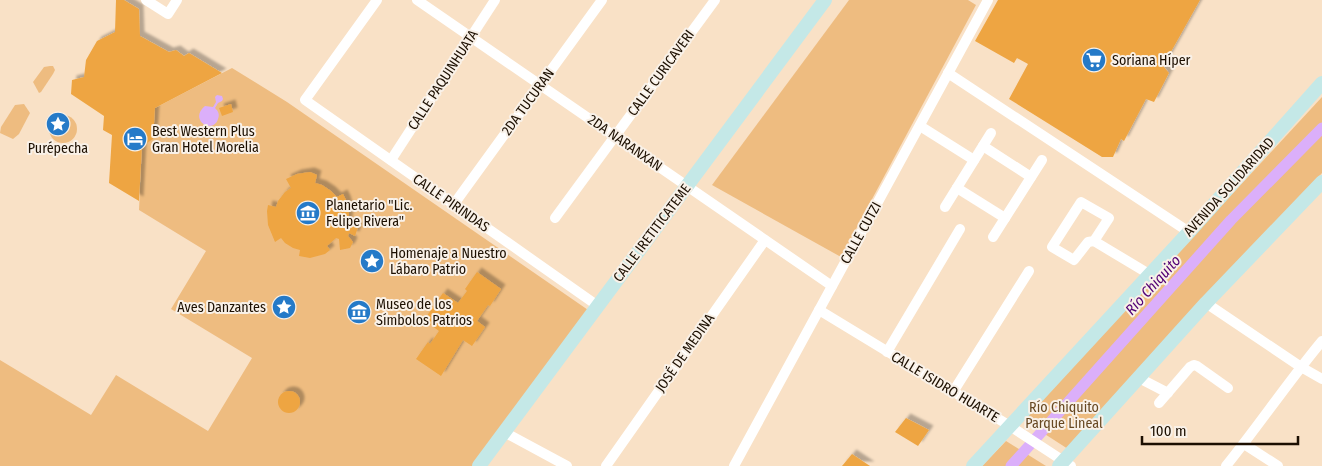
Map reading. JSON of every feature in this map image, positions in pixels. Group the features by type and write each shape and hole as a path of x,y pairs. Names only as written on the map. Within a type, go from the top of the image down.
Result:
{"main road":[{"name":"CALLE IRETITICATEME","path":"479,466 825,0"},
{"name":"AVENIDA SOLIDARIDAD","path":"973,466 1189,232 1322,83"},
{"path":"1064,465 1138,378 1206,303 1322,182"}],"street":[{"path":"146,0 168,14 177,0"},
{"name":"CALLE PIRINDAS","path":"377,0 305,100 598,306"},
{"name":"2DA NARANXAN","path":"417,0 832,286"},
{"name":"CALLE PAQUINHUATA","path":"391,160 495,0"},
{"name":"2DA TUCURAN","path":"454,204 602,0"},
{"name":"CALLE CURICAVERI","path":"555,218 715,0"},
{"name":"CALLE CUTZI","path":"734,466 988,0"},
{"path":"948,73 1189,232"},
{"path":"920,126 974,160"},
{"path":"945,207 991,133"},
{"path":"983,146 1031,177"},
{"path":"993,237 1042,160"},
{"path":"957,188 1005,218"},
{"path":"1094,241 1108,218 1081,202 1052,247 1074,260 1088,242 1094,241 1149,274"},
{"path":"887,352 960,229"},
{"name":"JOSÉ DE MEDINA","path":"606,466 765,240"},
{"path":"953,392 1028,271"},
{"path":"1206,303 1322,380"},
{"name":"CALLE ISIDRO HUARTE","path":"819,310 1010,426 1064,465"},
{"path":"1226,466 1300,367 1322,341"},
{"path":"1159,403 1190,367 1194,365 1228,388"},
{"path":"1138,378 1168,393"},
{"path":"504,432 567,466"},
{"path":"1244,444 1278,466"}],"green space":[{"path":"849,0 968,0 976,5 841,257 712,185"},
{"path":"53,66 55,70 53,74 39,93 33,82 44,67"},
{"path":"232,68 287,102 591,312 473,466 0,466 0,360 91,415 116,375 208,431 252,358 171,309 206,251 139,210 142,146 153,138 155,108"},
{"name":"Río Chiquito Parque Lineal","path":"1322,97 1322,173 1068,449 1023,420"},
{"path":"24,104 30,113 19,134 13,139 0,133 1,127 15,105"},
{"path":"63,115 73,119 77,129 73,139 63,143 53,139 49,129 53,119"},
{"name":"Río Chiquito Parque Lineal","path":"1006,441 1046,466 982,466"}],"shaded area":[{"path":"217,95 222,96 223,99 215,108 219,116 215,124 207,126 200,120 200,111 205,106 213,107"}],"building":[{"path":"116,0 124,0 139,9 140,36 169,52 176,50 184,56 189,53 222,73 155,108 153,139 142,146 139,201 109,183 112,135 103,130 104,116 71,94 72,80 84,77 86,60 97,41 115,32"},
{"name":"Soriana Híper","path":"998,0 1200,0 1163,66 1169,73 1154,102 1146,99 1124,141 1121,139 1113,157 1102,157 1009,99 1028,64 1017,58 1014,63 975,41"},
{"path":"231,104 233,112 222,116 219,108"},
{"name":"Planetario \"Lic. Felipe Rivera\"","path":"310,172 317,175 315,183 322,185 337,197 343,194 349,210 348,224 358,227 355,236 349,233 348,236 353,242 350,248 340,250 339,239 336,238 327,246 330,250 325,254 310,258 299,256 300,250 285,243 281,238 275,242 268,225 267,211 268,205 276,207 285,192 291,188 286,179 297,174"},
{"path":"477,272 501,289 477,321 485,327 472,346 463,340 441,376 416,359 428,342 430,344 439,331 424,320 443,293 458,303"},
{"path":"289,391 297,394 300,402 297,410 289,413 281,410 278,402 281,394"},
{"path":"906,418 929,430 918,446 895,432"},
{"path":"852,454 870,466 842,466"}],"waterway":[{"name":"Río Chiquito","path":"1011,466 1231,220 1322,128"}],"place":[{"name":"Soriana Híper","path":"1094,60"},
{"name":"Purépecha","path":"58,124"},
{"name":"Best Western Plus Gran Hotel Morelia","path":"135,139"},
{"name":"Planetario \"Lic. Felipe Rivera\"","path":"308,213"},
{"name":"Homenaje a Nuestro Lábaro Patrio","path":"372,261"},
{"name":"Aves Danzantes","path":"284,307"},
{"name":"Museo de los Símbolos Patrios","path":"359,312"}]}
